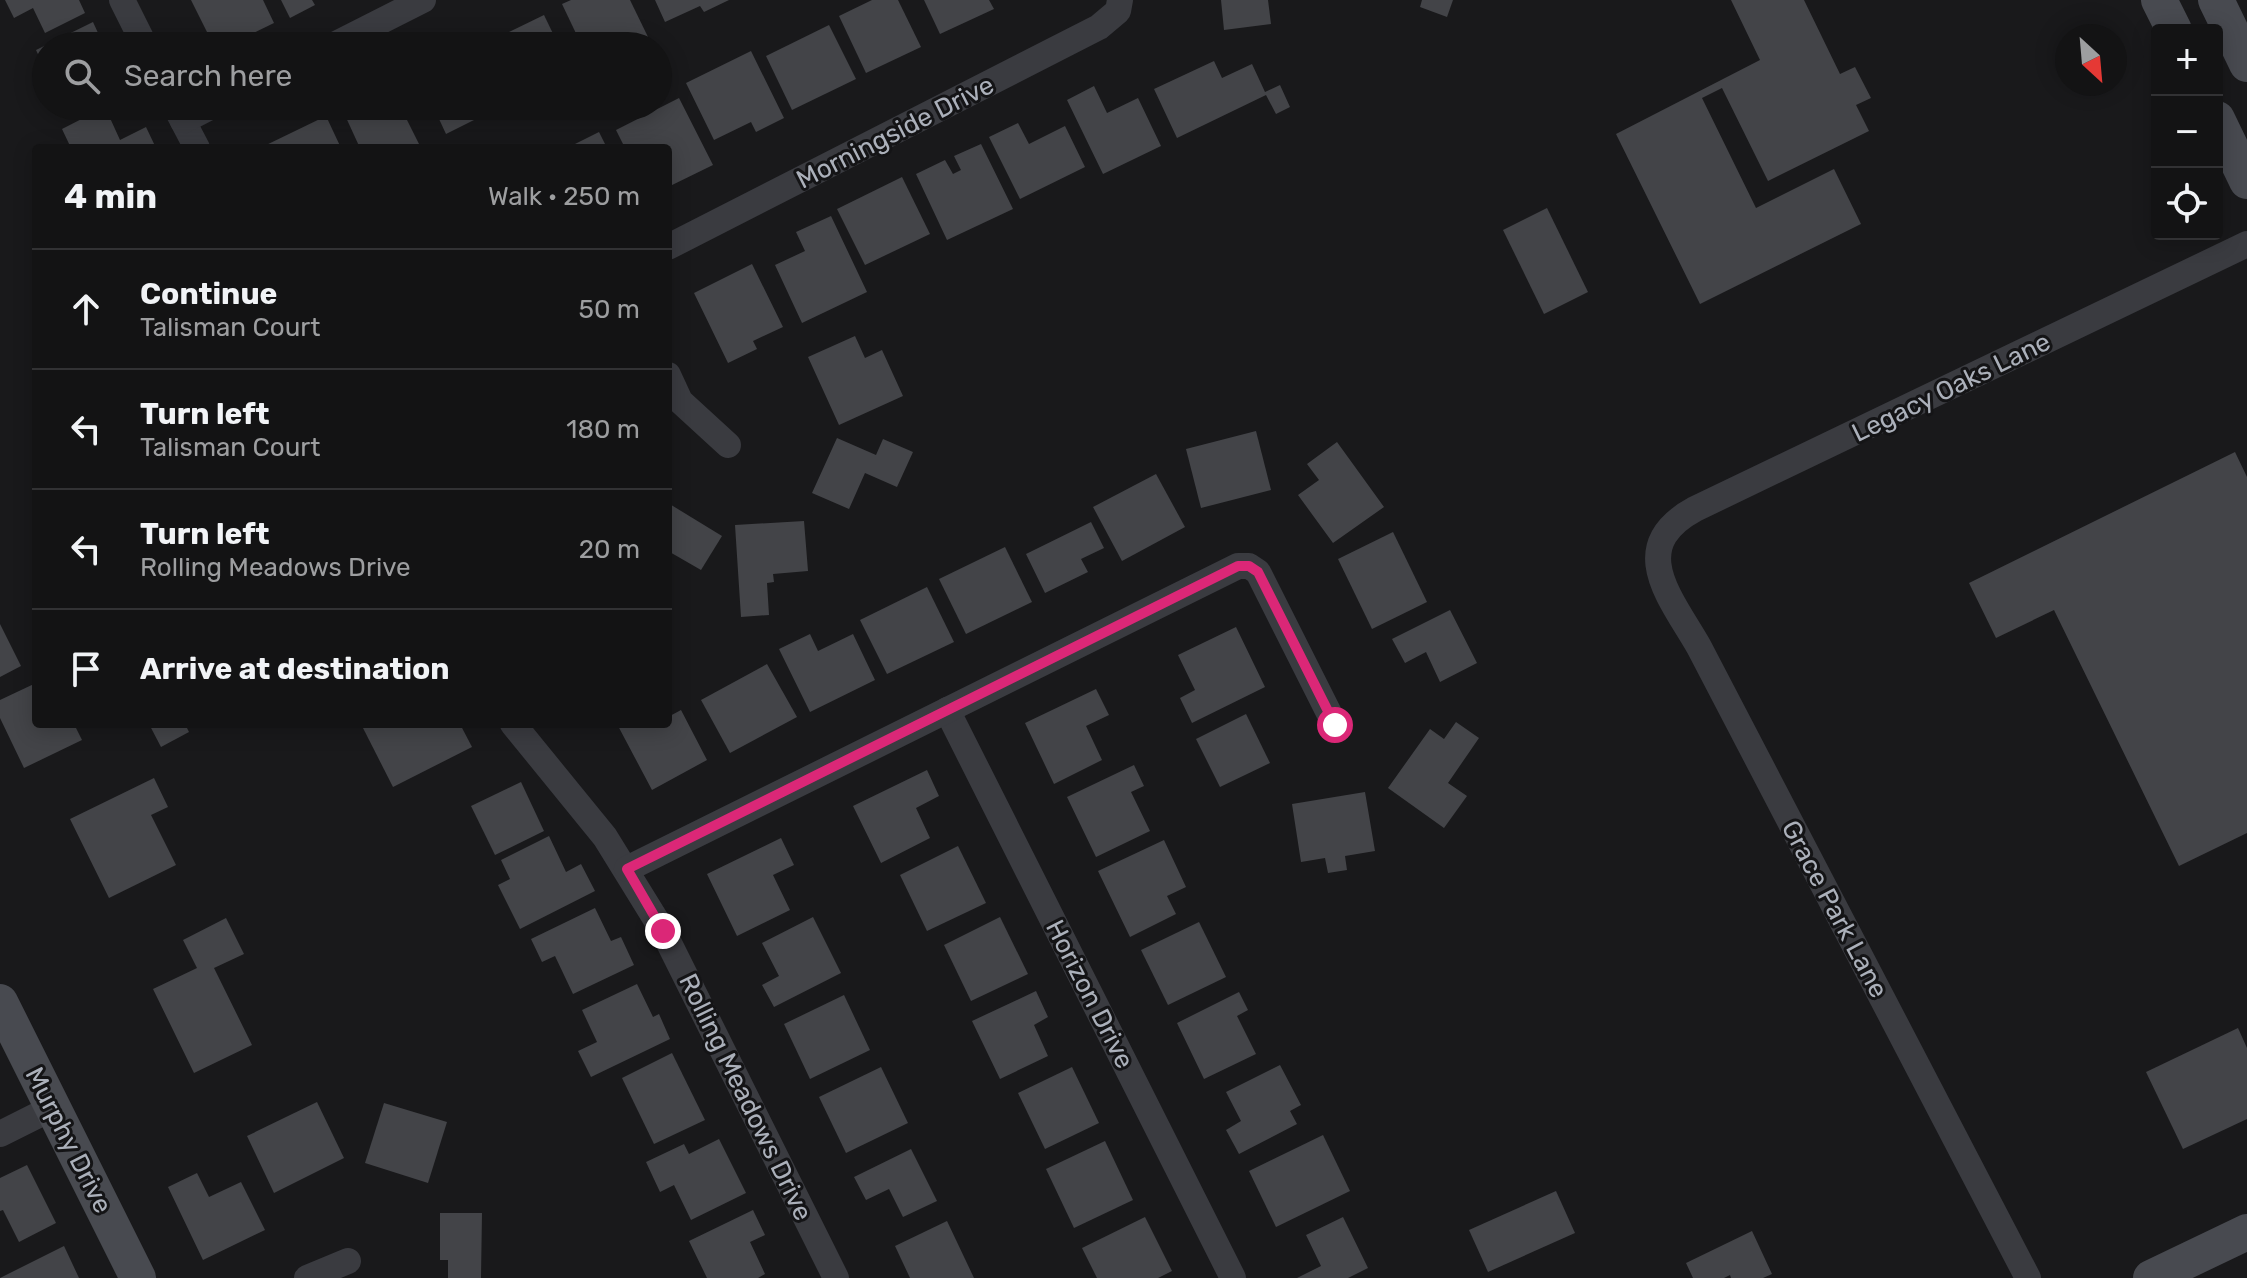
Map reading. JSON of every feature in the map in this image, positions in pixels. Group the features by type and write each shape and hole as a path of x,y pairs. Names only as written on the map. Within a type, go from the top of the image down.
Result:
{"street":[{"path":"122,0 138,32"},
{"path":"360,32 423,0"},
{"path":"2159,0 2171,24"},
{"path":"2216,0 2247,64"},
{"name":"Morningside Drive","path":"672,245 1099,27 1119,6"},
{"path":"183,120 195,144"},
{"path":"2223,131 2247,181"},
{"name":"Legacy Oaks Lane","path":"1662,537 1676,519 1695,509 2247,244"},
{"path":"672,384 680,401 728,445"},
{"name":"Grace Park Lane","path":"1662,537 1657,557 1662,582 1699,647 2028,1278"},
{"path":"627,869 1238,566 1249,566 1258,572 1335,725"},
{"name":"Horizon Drive","path":"947,710 1233,1278"},
{"name":"Rolling Meadows Drive","path":"516,728 605,837 627,869 663,931 836,1278"},
{"name":"Murphy Drive","path":"0,1002 138,1278"},
{"path":"0,1134 52,1108"},
{"path":"2151,1278 2247,1232"},
{"path":"307,1278 348,1261"}],"building":[{"path":"5,0 79,0 85,13 47,32 33,8 14,18"},
{"path":"191,0 263,0 274,23 256,32 207,32"},
{"path":"281,0 312,0 315,5 290,18"},
{"path":"571,0 630,0 646,32 575,32 562,4"},
{"path":"655,0 729,0 704,12 700,6 665,22"},
{"path":"872,0 898,0 921,47 866,73 839,16"},
{"path":"924,0 989,0 994,9 940,34"},
{"path":"1221,0 1268,0 1271,24 1224,30"},
{"path":"1422,0 1453,0 1447,17 1420,7"},
{"path":"1731,0 1804,0 1840,74 1855,67 1871,98 1856,105 1869,131 1768,181 1722,88 1702,98 1756,208 1834,169 1861,224 1700,304 1616,134 1760,60"},
{"path":"544,15 552,32 509,32"},
{"path":"93,22 98,32 73,32"},
{"path":"829,25 856,79 792,110 766,56"},
{"path":"751,51 784,118 756,132 751,122 714,140 686,83"},
{"path":"1214,61 1222,78 1252,64 1265,92 1280,85 1290,107 1276,114 1266,95 1177,138 1154,89"},
{"path":"1094,86 1107,113 1138,98 1161,146 1103,174 1067,100"},
{"path":"679,98 713,165 672,185 672,144 623,144 616,130 636,120 672,120 672,102"},
{"path":"80,120 111,120 120,140 146,127 154,144 69,144 62,129"},
{"path":"318,120 328,120 339,144 268,144"},
{"path":"347,120 407,120 419,144 358,144"},
{"path":"440,120 474,120 446,134"},
{"path":"1018,123 1029,144 1065,126 1085,167 1020,199 989,137"},
{"path":"599,132 605,144 575,144"},
{"path":"981,144 1013,209 947,240 916,174 945,160 953,174 961,170 954,156"},
{"path":"902,177 930,234 865,265 837,209"},
{"path":"1547,208 1588,292 1544,314 1503,230"},
{"path":"831,216 867,292 802,323 775,265 805,251 796,232"},
{"path":"752,264 783,327 753,341 757,349 728,363 694,293"},
{"path":"855,336 865,358 882,350 903,396 839,425 808,357"},
{"path":"1256,431 1271,490 1201,508 1186,449"},
{"path":"837,438 876,455 883,439 913,452 897,487 865,473 849,509 812,493"},
{"path":"1337,442 1384,507 1333,543 1298,495 1319,480 1307,464"},
{"path":"2235,452 2247,477 2247,833 2179,866 2054,610 1996,638 1969,583"},
{"path":"1156,474 1185,527 1122,561 1093,507"},
{"path":"672,505 722,536 701,570 672,553"},
{"path":"804,521 808,571 773,574 774,582 767,583 769,615 741,617 735,525"},
{"path":"1091,522 1104,548 1081,559 1088,572 1045,593 1026,554"},
{"path":"1393,532 1427,602 1372,629 1338,559"},
{"path":"1005,547 1032,602 966,634 939,579"},
{"path":"927,587 954,642 887,674 860,620"},
{"path":"1450,610 1477,663 1440,682 1426,652 1405,663 1392,639"},
{"path":"0,624 21,666 0,677"},
{"path":"1236,627 1265,687 1192,723 1180,698 1195,690 1178,655"},
{"path":"810,634 818,651 853,634 875,680 810,712 779,649"},
{"path":"767,664 797,717 730,753 701,700"},
{"path":"32,685 32,728 76,728 82,740 24,768 0,718 0,700"},
{"path":"1096,689 1109,715 1086,726 1102,760 1054,784 1025,723"},
{"path":"681,710 707,760 652,790 619,728 672,728 672,715"},
{"path":"1246,714 1270,763 1220,787 1196,739"},
{"path":"1456,722 1479,738 1448,783 1467,796 1444,828 1388,788 1430,729 1444,739"},
{"path":"151,728 187,728 189,732 161,747"},
{"path":"363,728 462,728 472,747 393,787"},
{"path":"1134,765 1144,786 1131,792 1150,831 1096,857 1067,797"},
{"path":"927,770 939,796 916,808 930,838 881,863 853,806"},
{"path":"154,778 168,807 151,815 176,865 109,898 70,819"},
{"path":"521,782 544,831 495,855 471,806"},
{"path":"1365,792 1375,851 1345,856 1347,870 1328,873 1325,858 1301,862 1292,804"},
{"path":"549,836 566,872 581,864 595,891 520,929 498,885 510,879 501,860"},
{"path":"781,838 794,865 773,875 790,910 737,936 707,874"},
{"path":"1164,840 1186,887 1167,896 1176,914 1130,937 1098,871"},
{"path":"958,846 986,903 927,931 900,875"},
{"path":"595,908 611,941 621,937 634,965 573,994 555,956 542,962 531,939"},
{"path":"813,917 841,973 774,1007 762,985 779,976 762,943"},
{"path":"1000,917 1028,974 971,1001 944,945"},
{"path":"226,918 244,954 214,968 252,1045 194,1073 153,989 197,968 183,940"},
{"path":"1199,922 1226,977 1168,1005 1141,950"},
{"path":"637,984 653,1017 659,1014 670,1039 591,1077 578,1051 597,1042 582,1010"},
{"path":"1036,991 1048,1017 1034,1025 1048,1056 1000,1079 972,1021"},
{"path":"1239,992 1248,1010 1237,1016 1256,1054 1204,1079 1177,1023"},
{"path":"844,995 870,1050 810,1079 784,1024"},
{"path":"2238,1028 2247,1048 2247,1119 2183,1149 2146,1072"},
{"path":"672,1053 705,1120 654,1144 622,1078"},
{"path":"1280,1065 1301,1105 1290,1111 1297,1124 1239,1154 1226,1130 1241,1121 1226,1092"},
{"path":"881,1067 908,1123 846,1153 819,1097"},
{"path":"1072,1067 1099,1123 1045,1149 1018,1093"},
{"path":"317,1102 344,1158 274,1193 247,1136"},
{"path":"384,1103 447,1122 428,1183 365,1163"},
{"path":"1323,1135 1350,1191 1276,1227 1249,1171"},
{"path":"719,1139 746,1193 691,1220 674,1185 660,1192 646,1162 684,1144 689,1154"},
{"path":"1105,1141 1133,1200 1074,1228 1046,1169"},
{"path":"911,1149 937,1201 903,1217 889,1189 866,1200 854,1177"},
{"path":"27,1165 56,1223 19,1242 3,1210 0,1211 0,1178"},
{"path":"197,1173 209,1197 241,1182 265,1230 203,1260 168,1187"},
{"path":"1556,1191 1575,1233 1488,1272 1469,1230"},
{"path":"753,1210 765,1235 750,1242 765,1274 758,1278 707,1278 689,1241"},
{"path":"440,1213 482,1213 481,1278 448,1278 448,1260 440,1260"},
{"path":"1145,1217 1172,1271 1158,1278 1097,1278 1082,1248"},
{"path":"1343,1217 1368,1268 1348,1278 1297,1278 1321,1266 1306,1235"},
{"path":"947,1221 974,1278 910,1278 895,1246"},
{"path":"1752,1231 1772,1274 1763,1278 1731,1278 1730,1275 1724,1278 1693,1278 1686,1263"},
{"path":"64,1246 79,1278 0,1278"}],"route":[{"path":"663,931 627,869 1238,566 1249,566 1258,572 1335,725"}]}
